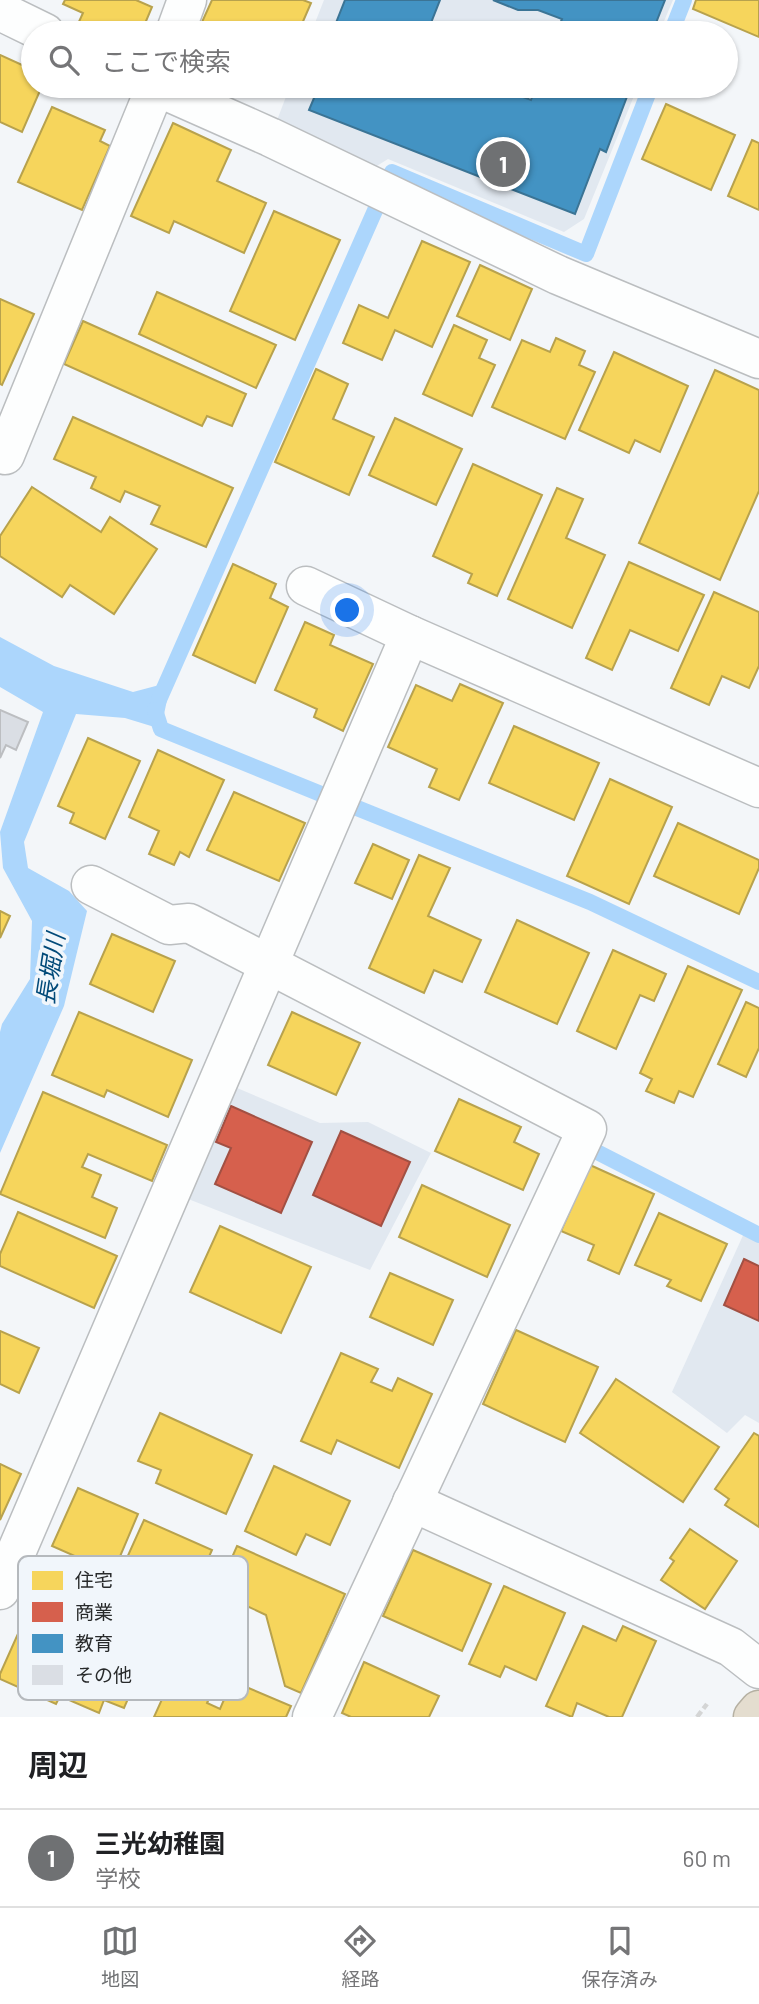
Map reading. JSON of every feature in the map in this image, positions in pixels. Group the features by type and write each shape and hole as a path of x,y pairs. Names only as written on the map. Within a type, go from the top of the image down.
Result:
{"highway":[{"path":"753,1717 759,1710"}],"street":[{"path":"179,21 187,0"},
{"path":"0,11 21,21"},
{"path":"5,455 150,98"},
{"path":"181,98 558,275 759,359"},
{"path":"306,586 410,635 759,788"},
{"path":"0,1590 410,635"},
{"path":"91,884 169,925 189,923 587,1129 312,1717"},
{"path":"412,1502 731,1647 759,1668"}],"shaded area":[{"path":"324,0 673,0 664,21 316,21"},
{"path":"285,98 633,98 584,219 564,232 388,159 372,169 276,123"},
{"path":"230,1085 320,1123 368,1122 431,1153 370,1270 183,1197"},
{"path":"745,1231 759,1239 759,1423 745,1415 727,1433 672,1392"}],"water":[{"name":"長堀川","path":"0,637 54,666 133,692 167,683 168,695 161,729 125,718 76,714 24,842 28,868 69,891 87,911 64,1006 0,1153 0,1032 2,1024 30,979 32,921 3,868 0,832 43,712 0,687"}],"building: 住宅":[{"path":"65,0 136,0 152,7 146,21 79,21 83,13 63,4"},
{"path":"212,0 303,0 311,3 303,21 202,21"},
{"path":"696,0 759,0 759,37 738,28 738,21 721,21 693,9"},
{"path":"0,55 21,65 21,98 37,98 22,132 0,122"},
{"path":"666,104 735,135 711,190 642,159"},
{"path":"52,107 105,130 100,141 110,146 82,210 18,182"},
{"path":"173,123 231,150 217,181 266,203 244,253 174,221 169,233 131,216"},
{"path":"752,140 759,143 759,210 728,196"},
{"path":"274,211 340,240 295,340 230,311"},
{"path":"422,241 470,262 432,347 395,330 382,360 343,343 359,305 388,318"},
{"path":"480,265 532,289 510,340 457,316"},
{"path":"157,292 276,345 256,388 139,334"},
{"path":"0,299 34,314 2,385 0,384"},
{"path":"83,321 246,394 232,426 207,416 202,426 64,364"},
{"path":"454,325 487,340 479,358 495,365 472,416 423,394"},
{"path":"556,338 585,351 579,365 595,372 565,439 492,407 522,340 550,352"},
{"path":"614,352 688,386 660,452 635,440 629,453 579,430"},
{"path":"316,369 348,384 333,419 374,437 349,495 275,462"},
{"path":"715,370 759,390 759,491 720,580 639,543"},
{"path":"73,417 233,488 206,547 151,524 160,506 125,491 120,502 91,488 96,477 54,459"},
{"path":"395,418 462,449 436,505 369,475"},
{"path":"473,464 542,495 497,596 468,583 472,574 433,556"},
{"path":"32,487 101,532 110,517 157,549 114,614 70,585 62,597 0,556 0,536"},
{"path":"557,488 583,499 566,538 605,555 572,628 508,599"},
{"path":"629,562 704,595 678,651 630,630 612,670 586,658"},
{"path":"233,564 276,584 270,598 288,607 255,683 193,655"},
{"path":"714,592 759,612 759,666 749,688 722,676 709,705 671,688"},
{"path":"305,622 334,635 330,645 373,664 343,731 314,717 317,709 275,690"},
{"path":"460,684 503,703 459,800 429,787 437,769 388,747 416,685 452,701"},
{"path":"514,726 599,763 574,820 489,783"},
{"path":"88,738 140,761 105,839 70,823 74,813 58,806"},
{"path":"158,750 224,780 189,857 180,852 174,865 149,854 159,831 129,817"},
{"path":"610,779 672,807 629,904 567,876"},
{"path":"234,792 305,823 279,881 207,850"},
{"path":"678,823 759,860 759,868 739,914 654,876"},
{"path":"373,844 409,860 392,899 355,883"},
{"path":"419,855 450,868 428,916 481,940 462,982 434,970 424,993 369,968"},
{"path":"0,911 10,916 0,938"},
{"path":"517,920 589,953 557,1024 485,992"},
{"path":"112,934 175,961 153,1012 90,984"},
{"path":"613,950 666,974 654,1001 640,995 616,1049 577,1031"},
{"path":"688,966 742,990 693,1097 679,1091 674,1103 646,1091 652,1079 640,1073"},
{"path":"746,1002 759,1008 759,1048 746,1077 718,1064"},
{"path":"79,1012 192,1060 168,1117 107,1090 104,1097 52,1075"},
{"path":"292,1012 360,1043 336,1095 268,1065"},
{"path":"43,1092 167,1145 152,1181 88,1154 82,1167 101,1175 92,1197 117,1208 105,1238 0,1194"},
{"path":"459,1099 521,1127 514,1142 539,1154 523,1190 435,1151"},
{"path":"590,1165 654,1194 619,1274 588,1260 594,1245 561,1231"},
{"path":"422,1185 510,1225 487,1277 399,1237"},
{"path":"18,1212 117,1256 94,1308 0,1266 0,1254"},
{"path":"659,1213 727,1244 701,1301 667,1286 671,1280 635,1265"},
{"path":"220,1226 311,1267 281,1333 190,1292"},
{"path":"390,1273 453,1300 433,1345 370,1317"},
{"path":"516,1330 598,1367 565,1442 483,1404"},
{"path":"0,1331 39,1348 19,1393 0,1384"},
{"path":"341,1353 378,1369 371,1382 392,1391 398,1378 432,1394 399,1468 337,1440 331,1454 301,1441"},
{"path":"616,1379 719,1447 683,1502 580,1433"},
{"path":"160,1413 252,1455 226,1514 156,1483 161,1470 138,1461"},
{"path":"754,1433 759,1436 759,1527 725,1505 729,1499 715,1489"},
{"path":"0,1464 21,1474 0,1520"},
{"path":"274,1466 350,1501 330,1545 306,1534 296,1555 245,1531"},
{"path":"78,1488 138,1514 120,1556 75,1556 52,1546"},
{"path":"144,1520 212,1550 209,1556 128,1556"},
{"path":"690,1529 737,1561 705,1609 661,1580 674,1561 670,1558"},
{"path":"237,1546 345,1594 301,1693 285,1686 266,1615 248,1606 248,1556 233,1556"},
{"path":"413,1550 491,1584 462,1651 383,1616"},
{"path":"504,1586 565,1613 536,1680 505,1666 500,1677 469,1664"},
{"path":"583,1626 616,1641 623,1626 656,1641 622,1717 609,1717 577,1703 572,1717 546,1706"},
{"path":"18,1634 18,1687 0,1679"},
{"path":"364,1662 439,1696 429,1717 351,1717 342,1713"},
{"path":"248,1688 291,1706 286,1717 154,1717 162,1700 208,1700 207,1703 220,1709 224,1700 248,1700"},
{"path":"69,1700 104,1700 99,1713"},
{"path":"104,1700 127,1700 124,1708"}],"building: 商業":[{"path":"231,1106 312,1142 281,1213 215,1184 231,1148 216,1142"},
{"path":"341,1131 410,1162 381,1226 313,1195"},
{"path":"744,1259 759,1266 759,1321 724,1305"}],"building: 教育":[{"path":"345,0 440,0 432,21 337,21"},
{"path":"493,0 665,0 657,21 561,21 562,19 538,10 518,10"},
{"path":"314,98 626,98 606,152 600,149 575,214 309,110"}],"building: その他":[{"path":"0,710 28,722 16,750 6,745 0,758"}],"waterway":[{"path":"676,21 684,0"},
{"path":"158,702 392,172 586,254 646,98"},
{"path":"155,710 161,729 321,794"},
{"path":"357,808 590,902 759,982"},
{"path":"597,1152 759,1235"}],"place":[{"name":"三光幼稚園","path":"503,164"}]}
